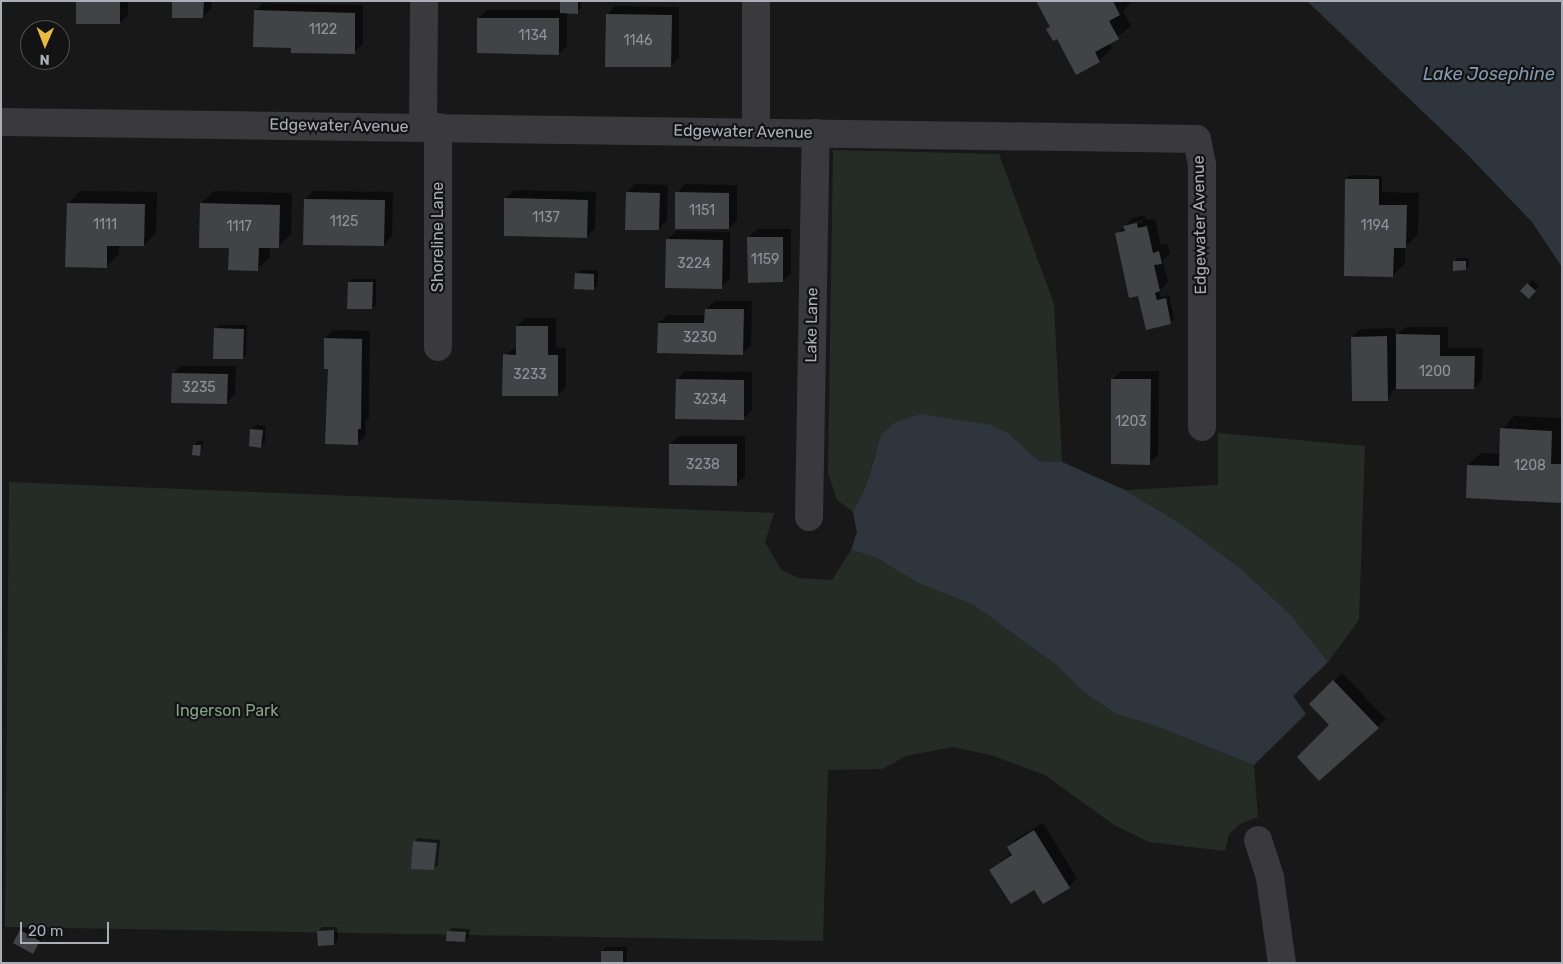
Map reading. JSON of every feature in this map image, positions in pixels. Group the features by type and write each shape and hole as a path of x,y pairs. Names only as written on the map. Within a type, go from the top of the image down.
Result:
{"street":[{"name":"Shoreline Lane","path":"424,1 438,347"},
{"path":"756,1 756,133"},
{"name":"Edgewater Avenue","path":"1,122 1197,139 1202,164 1202,427"},
{"name":"Lake Lane","path":"809,517 816,134"},
{"path":"1258,840 1270,878 1282,963"}],"green space":[{"path":"833,150 999,154 1054,304 1062,462 1039,461 1009,434 876,450 866,486 853,512 837,500 828,473"},
{"path":"1218,433 1365,446 1359,620 1328,662 1291,615 1240,568 1184,526 1125,490 1218,485"},
{"name":"Ingerson Park","path":"9,482 774,513 765,542 781,570 799,578 832,580 851,550 875,557 920,584 973,603 1055,664 1085,693 1116,714 1153,725 1254,765 1258,817 1240,824 1229,834 1225,851 1149,842 1114,825 1045,775 991,755 952,747 906,756 882,769 828,770 823,941 5,927"}],"water":[{"name":"Lake Josephine","path":"1307,1 1562,1 1562,267 1532,222 1464,151"},
{"path":"921,414 992,425 1009,434 1039,461 1062,462 1125,490 1184,526 1240,568 1291,615 1328,662 1293,696 1306,714 1254,765 1153,725 1116,714 1085,693 1055,664 973,604 920,584 875,557 851,550 857,532 853,512 866,486 881,435 894,423"}],"building":[{"path":"76,1 120,1 120,24 76,24"},
{"path":"172,1 204,1 203,18 172,18"},
{"path":"560,1 578,1 578,14 560,13"},
{"path":"1036,1 1113,1 1120,15 1109,21 1119,39 1095,52 1100,62 1076,75 1057,39 1053,41 1046,29 1050,27"},
{"path":"254,10 355,13 355,54 291,53 291,48 253,47"},
{"path":"606,14 672,15 671,67 605,67"},
{"path":"477,18 559,18 559,55 477,53"},
{"path":"1345,179 1379,179 1379,205 1407,205 1406,248 1394,248 1393,277 1344,276"},
{"path":"626,192 660,193 659,230 625,230"},
{"path":"675,192 729,193 729,229 675,229"},
{"path":"504,198 588,200 587,238 504,236"},
{"path":"304,199 385,200 384,246 303,245"},
{"path":"67,203 145,204 144,246 107,246 107,268 65,267"},
{"path":"200,203 280,205 279,248 259,248 258,271 228,270 229,248 199,248"},
{"path":"1137,223 1138,228 1147,226 1153,253 1159,251 1162,264 1154,265 1160,291 1155,293 1157,300 1166,298 1171,324 1146,330 1138,296 1129,298 1115,233 1125,231 1123,226"},
{"path":"747,237 783,237 783,282 748,283"},
{"path":"666,239 723,240 722,289 665,288"},
{"path":"1453,261 1466,261 1466,270 1453,271"},
{"path":"575,273 594,274 594,290 574,289"},
{"path":"348,282 373,282 372,309 347,309"},
{"path":"1527,283 1536,291 1529,299 1520,291"},
{"path":"705,309 744,309 743,355 657,353 658,323 704,323"},
{"path":"516,326 548,326 548,355 558,355 558,396 502,396 503,354 516,355"},
{"path":"214,328 244,329 243,359 213,359"},
{"path":"1396,334 1440,335 1440,356 1475,356 1474,389 1396,389"},
{"path":"1387,336 1388,401 1352,401 1351,337"},
{"path":"324,338 362,339 361,429 358,429 358,445 325,444 328,369 324,369"},
{"path":"172,373 228,374 227,404 171,403"},
{"path":"676,379 744,380 744,420 675,419"},
{"path":"1111,379 1151,379 1150,465 1111,464"},
{"path":"1500,428 1552,431 1551,464 1562,464 1562,503 1466,498 1467,465 1499,466"},
{"path":"250,429 263,430 261,448 249,446"},
{"path":"669,444 737,444 737,486 669,485"},
{"path":"193,445 201,445 200,456 192,455"},
{"path":"1333,680 1379,728 1319,781 1297,757 1329,725 1309,704"},
{"path":"1034,830 1070,888 1043,904 1034,890 1011,904 989,870 1012,855 1007,847"},
{"path":"413,841 437,843 434,870 411,869"},
{"path":"20,930 40,941 33,954 13,943"},
{"path":"334,930 334,945 318,946 317,931"},
{"path":"447,931 466,932 465,942 446,941"},
{"path":"601,951 623,951 623,963 601,963"}]}
